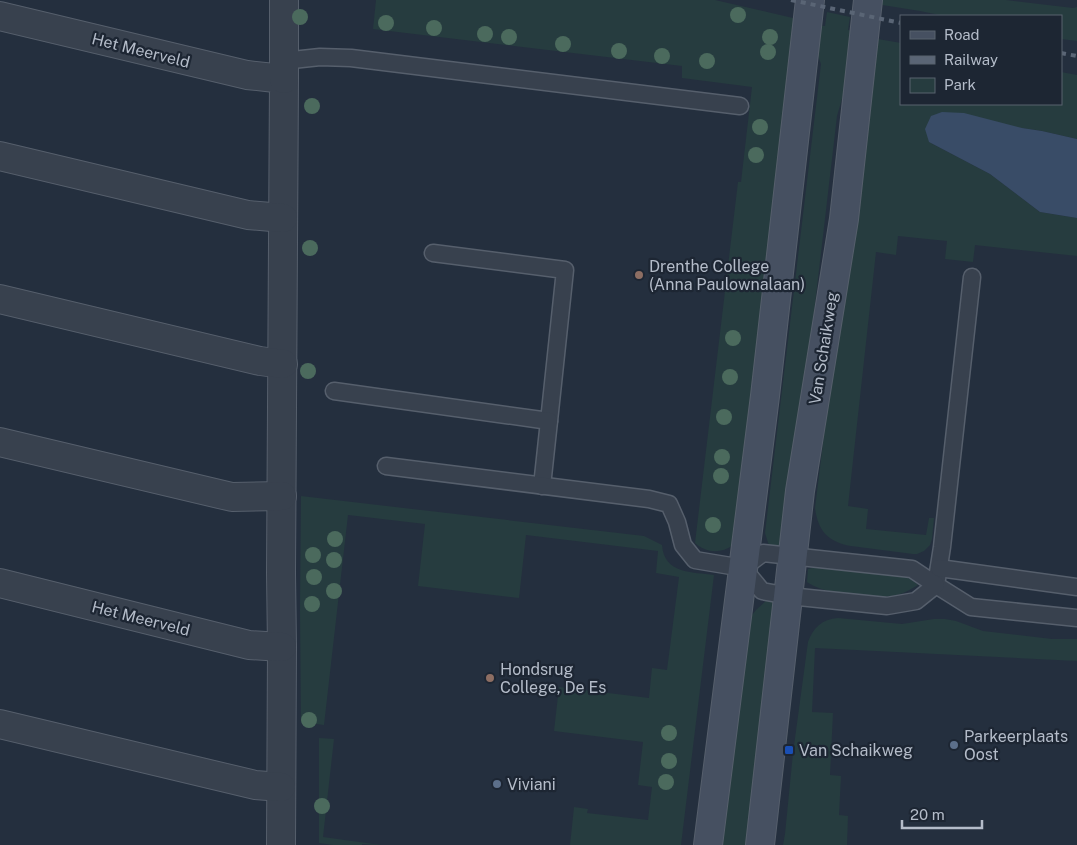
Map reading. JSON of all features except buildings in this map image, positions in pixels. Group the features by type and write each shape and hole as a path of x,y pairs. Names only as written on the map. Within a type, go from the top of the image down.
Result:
{"street":[{"path":"281,845 284,0"},
{"path":"708,845 765,396 810,0"},
{"name":"Van Schaikweg","path":"760,845 800,491 844,219 868,0"},
{"name":"Het Meerveld","path":"0,16 247,76 284,70"},
{"path":"0,156 248,215 283,218"},
{"path":"0,299 260,361 283,364"},
{"path":"0,442 232,497 282,496"},
{"name":"Het Meerveld","path":"0,583 249,645 282,647"},
{"path":"0,724 255,784 281,787"}],"lane":[{"path":"284,70 320,56 351,58 740,106"},
{"path":"433,253 565,270 542,486"},
{"path":"386,466 650,499 669,504 677,522 683,545 695,560 743,568 762,590 789,596 887,606 916,601 936,585 939,568 972,277"},
{"path":"334,391 549,421"},
{"path":"743,568 763,553 912,570 971,606 1077,618"},
{"path":"939,568 1077,587"}],"green space":[{"path":"376,0 715,0 793,18 801,18 733,545 724,550 714,551 704,549 695,543 738,182 741,182 752,87 682,78 682,66 373,29"},
{"path":"877,0 1006,0 1077,7 1077,41 1062,39 1062,15 939,15 876,4"},
{"path":"827,12 850,17 848,30 857,31 852,65 837,116 787,544 773,550 770,549 765,533 821,64 812,40 814,25 825,26"},
{"path":"873,36 878,39 900,43 900,105 1062,105 1062,72 1077,75 1077,139 1022,128 929,142 990,174 1040,212 1077,218 1077,256 975,245 973,262 945,259 947,241 898,236 896,255 876,252 848,506 868,509 866,529 926,535 929,518 934,518 930,545 924,551 913,554 851,546 836,542 822,529 816,516 815,508"},
{"path":"301,496 644,536 662,545 668,562 681,570 714,575 681,845 570,845 574,807 588,809 587,813 648,820 652,787 638,785 643,742 554,731 559,687 649,698 652,668 667,670 679,577 656,573 658,551 526,535 519,598 418,586 425,524 348,515 324,725 301,722"},
{"path":"824,565 901,574 918,585 903,593 888,597 851,596 815,587 807,582 808,569"},
{"path":"768,599 772,602 775,613 751,845 716,845 748,620"},
{"path":"838,618 902,624 945,619 983,631 1052,639 1077,639 1077,661 815,648 812,712 833,713 830,775 841,776 839,815 848,816 847,845 783,845 808,642 819,625 827,620"},
{"path":"319,738 334,739 323,837 381,845 333,845 319,843"}],"water":[{"path":"942,112 964,113 1022,128 1077,139 1077,218 1040,212 990,174 929,142 925,129 931,116"}],"railway":[{"path":"791,0 900,23"},
{"path":"1062,53 1077,56"}],"place":[{"name":"Drenthe College (Anna Paulownalaan)","path":"639,275"},
{"name":"Hondsrug College, De Es","path":"490,678"},
{"name":"Parkeerplaats Oost","path":"954,745"},
{"name":"Van Schaikweg","path":"789,750"},
{"name":"Viviani","path":"497,784"}]}
